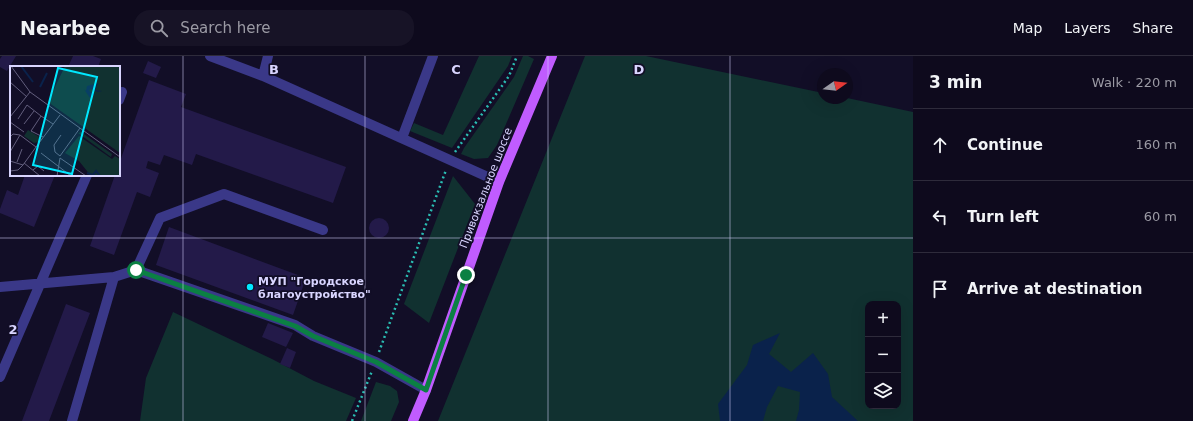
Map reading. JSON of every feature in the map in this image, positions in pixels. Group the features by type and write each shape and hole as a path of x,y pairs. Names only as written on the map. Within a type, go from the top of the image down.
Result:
{"main road":[{"name":"Привокзальное шоссе","path":"413,421 426,390 500,182 552,56"}],"lane":[{"path":"210,56 263,76 500,182"},
{"path":"263,76 268,56"},
{"path":"402,138 433,56"},
{"path":"0,377 87,176"},
{"path":"136,270 160,218 224,194 323,230"},
{"path":"0,287 114,277 136,270 295,326 313,336 376,362 426,390"},
{"path":"72,421 114,277"}],"path":[{"path":"352,421 376,362 450,160 509,76 517,56"}],"green space":[{"path":"479,56 512,56 508,66 452,148 410,131 414,123 443,135"},
{"path":"523,56 528,56 534,59 497,145 488,158 474,159 461,154 514,77"},
{"path":"585,56 646,56 817,92 817,104 853,104 853,99 913,112 913,421 438,421"},
{"path":"453,176 475,204 429,323 404,304"},
{"path":"173,312 272,359 314,381 356,398 346,421 140,421 146,378"},
{"path":"376,382 390,386 397,391 399,402 391,421 361,421"}],"water":[{"path":"780,333 769,354 791,372 813,353 828,374 832,397 858,421 796,421 799,410 800,392 778,386 767,407 763,421 720,421 718,404 747,365 753,345"}],"building":[{"path":"2,56 16,56 7,71 0,67 0,59"},
{"path":"73,56 93,56 101,59 98,66 68,66"},
{"path":"148,61 161,67 156,78 143,73"},
{"path":"149,80 186,94 181,107 346,167 333,203 196,154 192,165 164,155 160,165 148,161 146,168 159,173 150,197 137,192 114,255 90,246 115,176 120,176 120,161"},
{"path":"25,176 55,176 34,227 0,213 7,190 18,195"},
{"path":"379,218 386,221 389,228 386,235 379,238 372,235 369,228 372,221"},
{"path":"169,227 306,278 293,315 156,265"},
{"path":"66,304 90,313 49,421 22,421"},
{"path":"268,323 293,333 286,347 262,337"},
{"path":"287,348 296,352 290,368 280,364"}],"place":[{"name":"МУП \"Городское благоустройство\"","path":"250,287"}],"route":[{"path":"136,270 295,326 313,336 376,362 426,390 466,275"}]}
